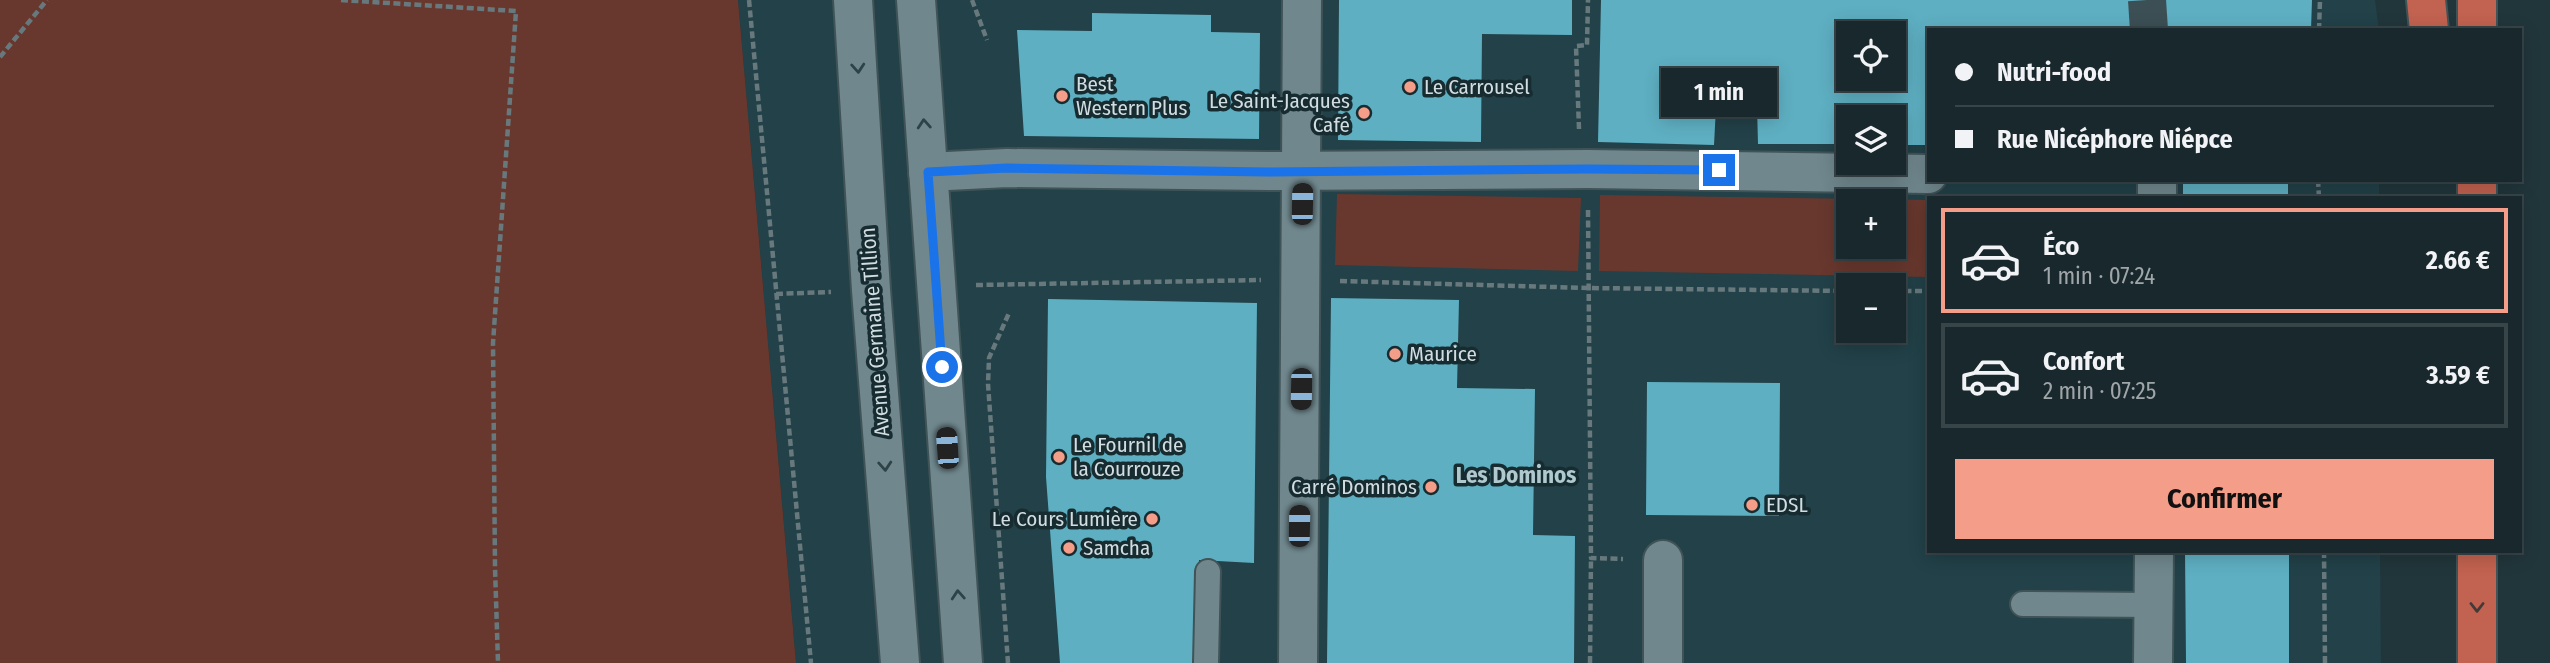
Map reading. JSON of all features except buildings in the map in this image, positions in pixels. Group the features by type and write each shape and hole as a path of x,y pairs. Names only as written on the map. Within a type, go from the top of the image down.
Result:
{"highway":[{"path":"2426,0 2429,28"},
{"path":"2477,0 2477,28"},
{"path":"2477,553 2477,663"}],"street":[{"name":"Avenue Germaine Tillion","path":"853,0 871,290 900,663"},
{"path":"916,0 963,663"},
{"path":"1298,663 1302,0"},
{"path":"928,172 999,169 1303,171 1588,185 1927,174"},
{"path":"2153,663 2154,553"},
{"path":"1663,560 1663,663"}],"lane":[{"path":"1206,663 1208,572"},
{"path":"2022,604 2154,605"}],"path":[{"path":"0,57 47,0"},
{"path":"341,0 516,11 493,343 498,663"},
{"path":"749,0 811,663"},
{"path":"972,0 987,40"},
{"path":"1588,0 1587,45 1576,46 1580,143 1588,185 1590,663"},
{"path":"2319,28 2320,0"},
{"path":"1007,283 1301,280 1588,288 1836,291"},
{"path":"1906,291 1927,291"},
{"path":"1008,663 988,384 989,358 1009,313"},
{"path":"2324,553 2325,663"},
{"path":"1591,558 1663,560"}],"shaded area":[{"path":"0,0 738,0 796,663 0,663"},
{"path":"738,0 2375,0 2379,28 1927,28 1927,182 2379,182 2379,196 1927,196 1927,553 2380,553 2381,663 796,663"},
{"path":"1337,194 1581,198 1578,271 1335,265"},
{"path":"1600,195 1836,199 1836,259 1906,259 1906,200 1927,200 1927,277 1906,277 1906,273 1836,273 1836,275 1599,271"}],"tunnel":[{"path":"2147,0 2149,28"}],"place":[{"name":"Le Carrousel","path":"1410,87"},
{"name":"Best Western Plus","path":"1062,96"},
{"name":"Le Saint-Jacques Café","path":"1364,113"},
{"name":"Maurice","path":"1395,354"},
{"name":"Le Fournil de la Courrouze","path":"1059,457"},
{"name":"Carré Dominos","path":"1431,487"},
{"name":"EDSL","path":"1752,505"},
{"name":"Le Cours Lumière","path":"1152,519"},
{"name":"Samcha","path":"1069,548"}],"district":[{"name":"Les Dominos","path":"1516,475"}],"route":[{"path":"942,367 928,172 1007,168 1268,172 1719,170"}]}
